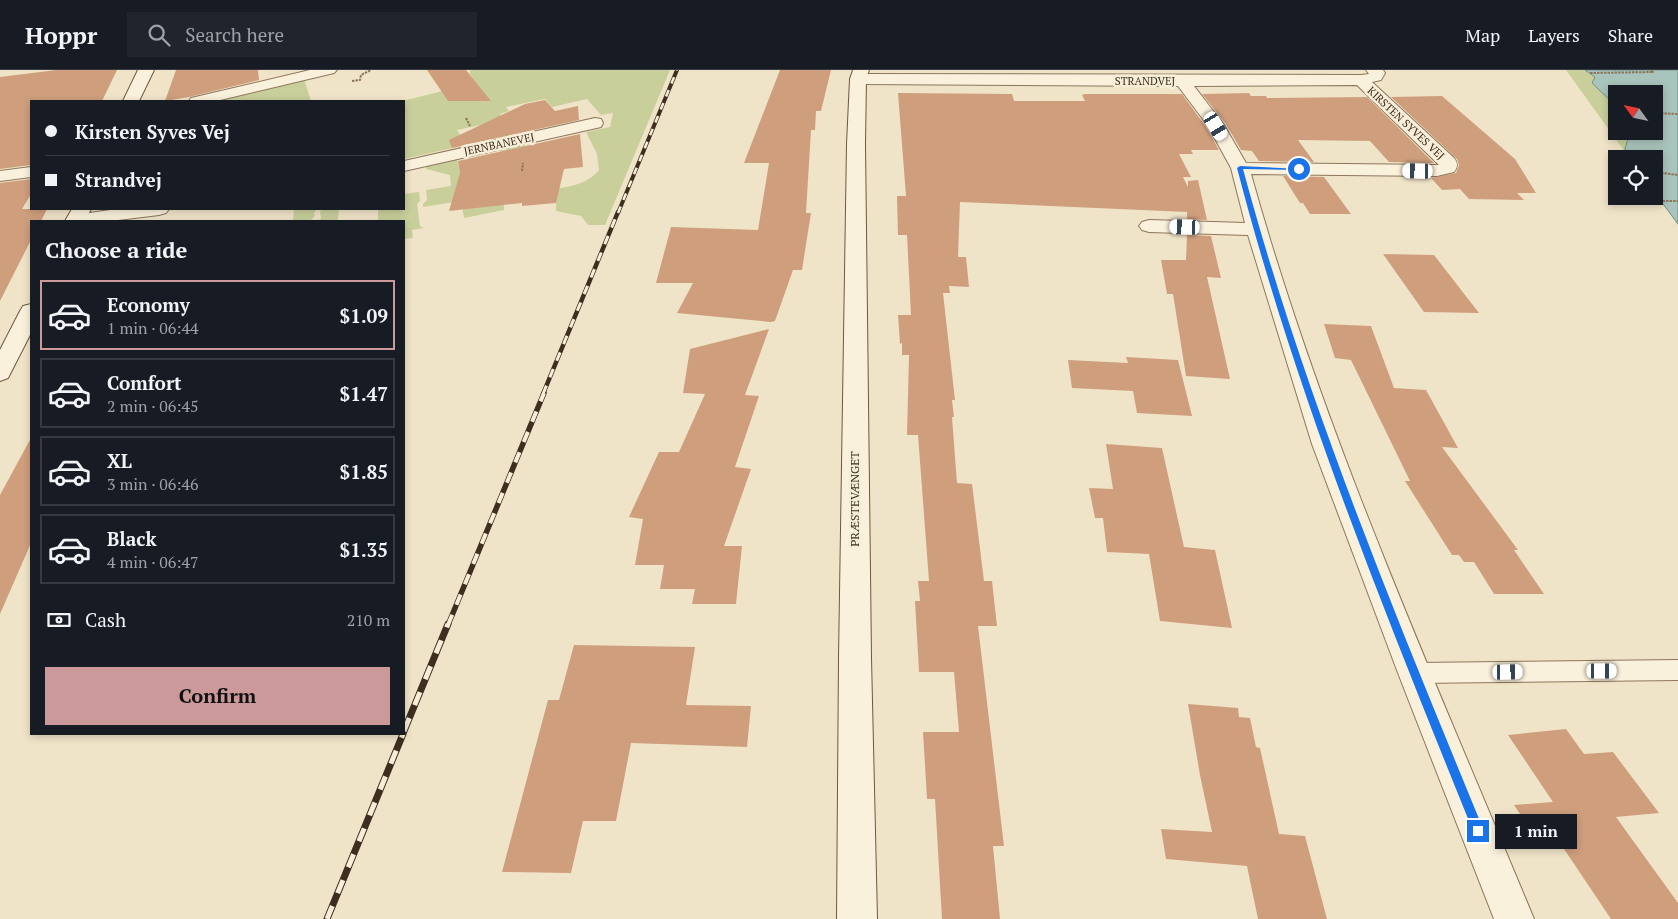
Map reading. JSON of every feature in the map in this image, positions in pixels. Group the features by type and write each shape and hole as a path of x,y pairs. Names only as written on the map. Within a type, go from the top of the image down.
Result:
{"street":[{"path":"131,100 146,70"},
{"path":"201,100 321,71"},
{"name":"STRANDVEJ","path":"860,74 1182,81 1216,126 1240,168 1256,230 1326,444 1414,673 1514,919"},
{"name":"PRÆSTEVÆNGET","path":"857,919 854,658 856,153 860,74"},
{"path":"1182,81 1367,75"},
{"name":"KIRSTEN SYVES VEJ","path":"1240,168 1438,171 1448,168 1449,166 1444,159 1367,75"},
{"name":"JERNBANEVEJ","path":"405,166 595,123"},
{"path":"0,176 30,172"},
{"path":"78,217 149,210"},
{"path":"1149,226 1256,230"},
{"path":"0,373 30,313"}],"lane":[{"path":"1414,673 1678,670"}],"path":[{"path":"361,75 371,70"},
{"path":"1590,73 1653,72 1650,70"},
{"path":"1663,114 1678,114"},
{"path":"466,118 471,127"},
{"path":"1663,173 1678,174"},
{"path":"1663,201 1678,201"}],"green space":[{"path":"470,70 670,70 605,225 588,225 581,216 556,211 556,202 542,190 573,186 587,180 599,170 597,154 586,132 610,127 613,113 601,115 587,99 552,107 545,99 506,107 509,111 500,114 504,120 457,130 466,145 405,159 405,100 476,83 470,74"},
{"path":"1566,70 1678,70 1678,225 1663,204 1663,150 1624,150 1616,140 1663,140 1663,85 1608,85 1608,128"},
{"path":"304,79 311,100 221,100"},
{"path":"525,144 524,150 502,171 501,149"},
{"path":"457,159 460,173 502,171 504,210 464,218 461,201 423,207 427,200 426,190 451,186 450,175 426,169 426,166"},
{"path":"419,192 420,201 417,204 420,226 424,228 412,230 413,238 405,239 405,220 378,220 378,210 405,210 405,194"},
{"path":"294,210 316,210 314,213 315,216 311,220 293,220"},
{"path":"339,210 338,220 318,220 321,219 320,211"}],"water":[{"path":"1585,70 1678,70 1678,224 1663,204 1663,150 1625,149 1628,140 1663,140 1663,85 1608,85 1608,98 1592,83 1595,77"}],"building":[{"path":"56,70 117,70 102,100 30,100 30,165 0,169 0,77"},
{"path":"176,70 258,70 259,80 189,97 165,100"},
{"path":"427,70 466,70 491,101 448,101"},
{"path":"780,70 831,70 821,111 816,111 815,130 811,130 806,213 811,213 802,270 793,270 775,321 677,313 693,283 656,283 671,227 758,230 769,163 744,163"},
{"path":"898,93 1012,94 1014,101 1085,101 1082,95 1085,94 1182,94 1206,127 1219,150 1191,150 1193,154 1179,154 1191,177 1183,177 1188,187 1188,181 1198,180 1207,220 1187,219 1187,212 960,202 958,257 966,257 969,287 949,286 950,293 943,293 955,400 952,400 954,417 952,417 957,483 972,484 984,581 992,581 997,626 978,626 1004,846 993,846 1000,919 942,919 935,799 927,799 923,732 959,732 954,672 919,672 915,601 920,601 918,581 929,581 918,435 907,435 909,355 902,355 898,315 911,315 907,235 898,235 897,196 906,196"},
{"path":"1249,93 1251,96 1266,96 1267,98 1367,97 1434,163 1389,162 1370,141 1298,140 1314,162 1259,161 1252,151 1241,150 1226,124 1202,94"},
{"path":"1442,96 1515,159 1536,193 1517,193 1524,200 1469,199 1460,189 1442,190 1431,178 1456,173 1459,165 1457,159 1391,97"},
{"path":"545,100 555,111 578,106 579,120 452,148 449,140 525,104"},
{"path":"580,134 583,167 564,169 556,203 522,206 522,203 449,211 460,173 458,161"},
{"path":"1283,176 1324,177 1351,214 1310,214 1303,203 1300,203"},
{"path":"30,179 30,196 22,209 46,210 42,220 30,220 30,242 0,301 0,183"},
{"path":"1187,235 1211,236 1221,278 1207,277 1230,379 1186,376 1173,294 1167,294 1161,260 1186,260"},
{"path":"1383,254 1434,255 1479,313 1424,312"},
{"path":"1324,324 1371,326 1394,388 1426,390 1458,448 1442,447 1518,550 1514,550 1544,594 1494,594 1474,562 1464,562 1459,555 1452,555 1405,481 1410,481 1351,360 1335,358"},
{"path":"769,329 745,395 759,396 735,467 751,469 724,546 742,546 736,604 692,604 695,589 660,589 664,565 635,565 643,519 629,517 659,452 679,452 705,394 683,393 690,349"},
{"path":"1126,357 1178,360 1192,416 1137,413 1133,391 1072,388 1068,360 1128,363"},
{"path":"30,440 30,545 0,614 0,495"},
{"path":"1106,444 1162,448 1184,547 1215,550 1232,628 1160,621 1149,554 1107,552 1103,518 1095,518 1089,488 1113,489"},
{"path":"574,645 695,647 686,705 751,706 747,747 631,743 616,821 583,821 571,873 502,872 548,700 559,700"},
{"path":"1188,704 1238,708 1239,717 1250,718 1256,747 1260,748 1279,834 1305,836 1327,919 1258,919 1247,866 1166,859 1161,829 1212,832"},
{"path":"1566,729 1584,754 1613,752 1659,813 1616,817 1678,903 1678,919 1611,919 1556,837 1536,838 1514,805 1553,802 1508,735"}],"railway":[{"path":"618,213 677,70"},
{"path":"543,394 618,212"},
{"path":"448,625 544,393"},
{"path":"405,729 448,624"},
{"path":"327,919 403,735"}],"route":[{"path":"1299,169 1240,168 1256,230 1326,444 1414,673 1478,831"}]}
